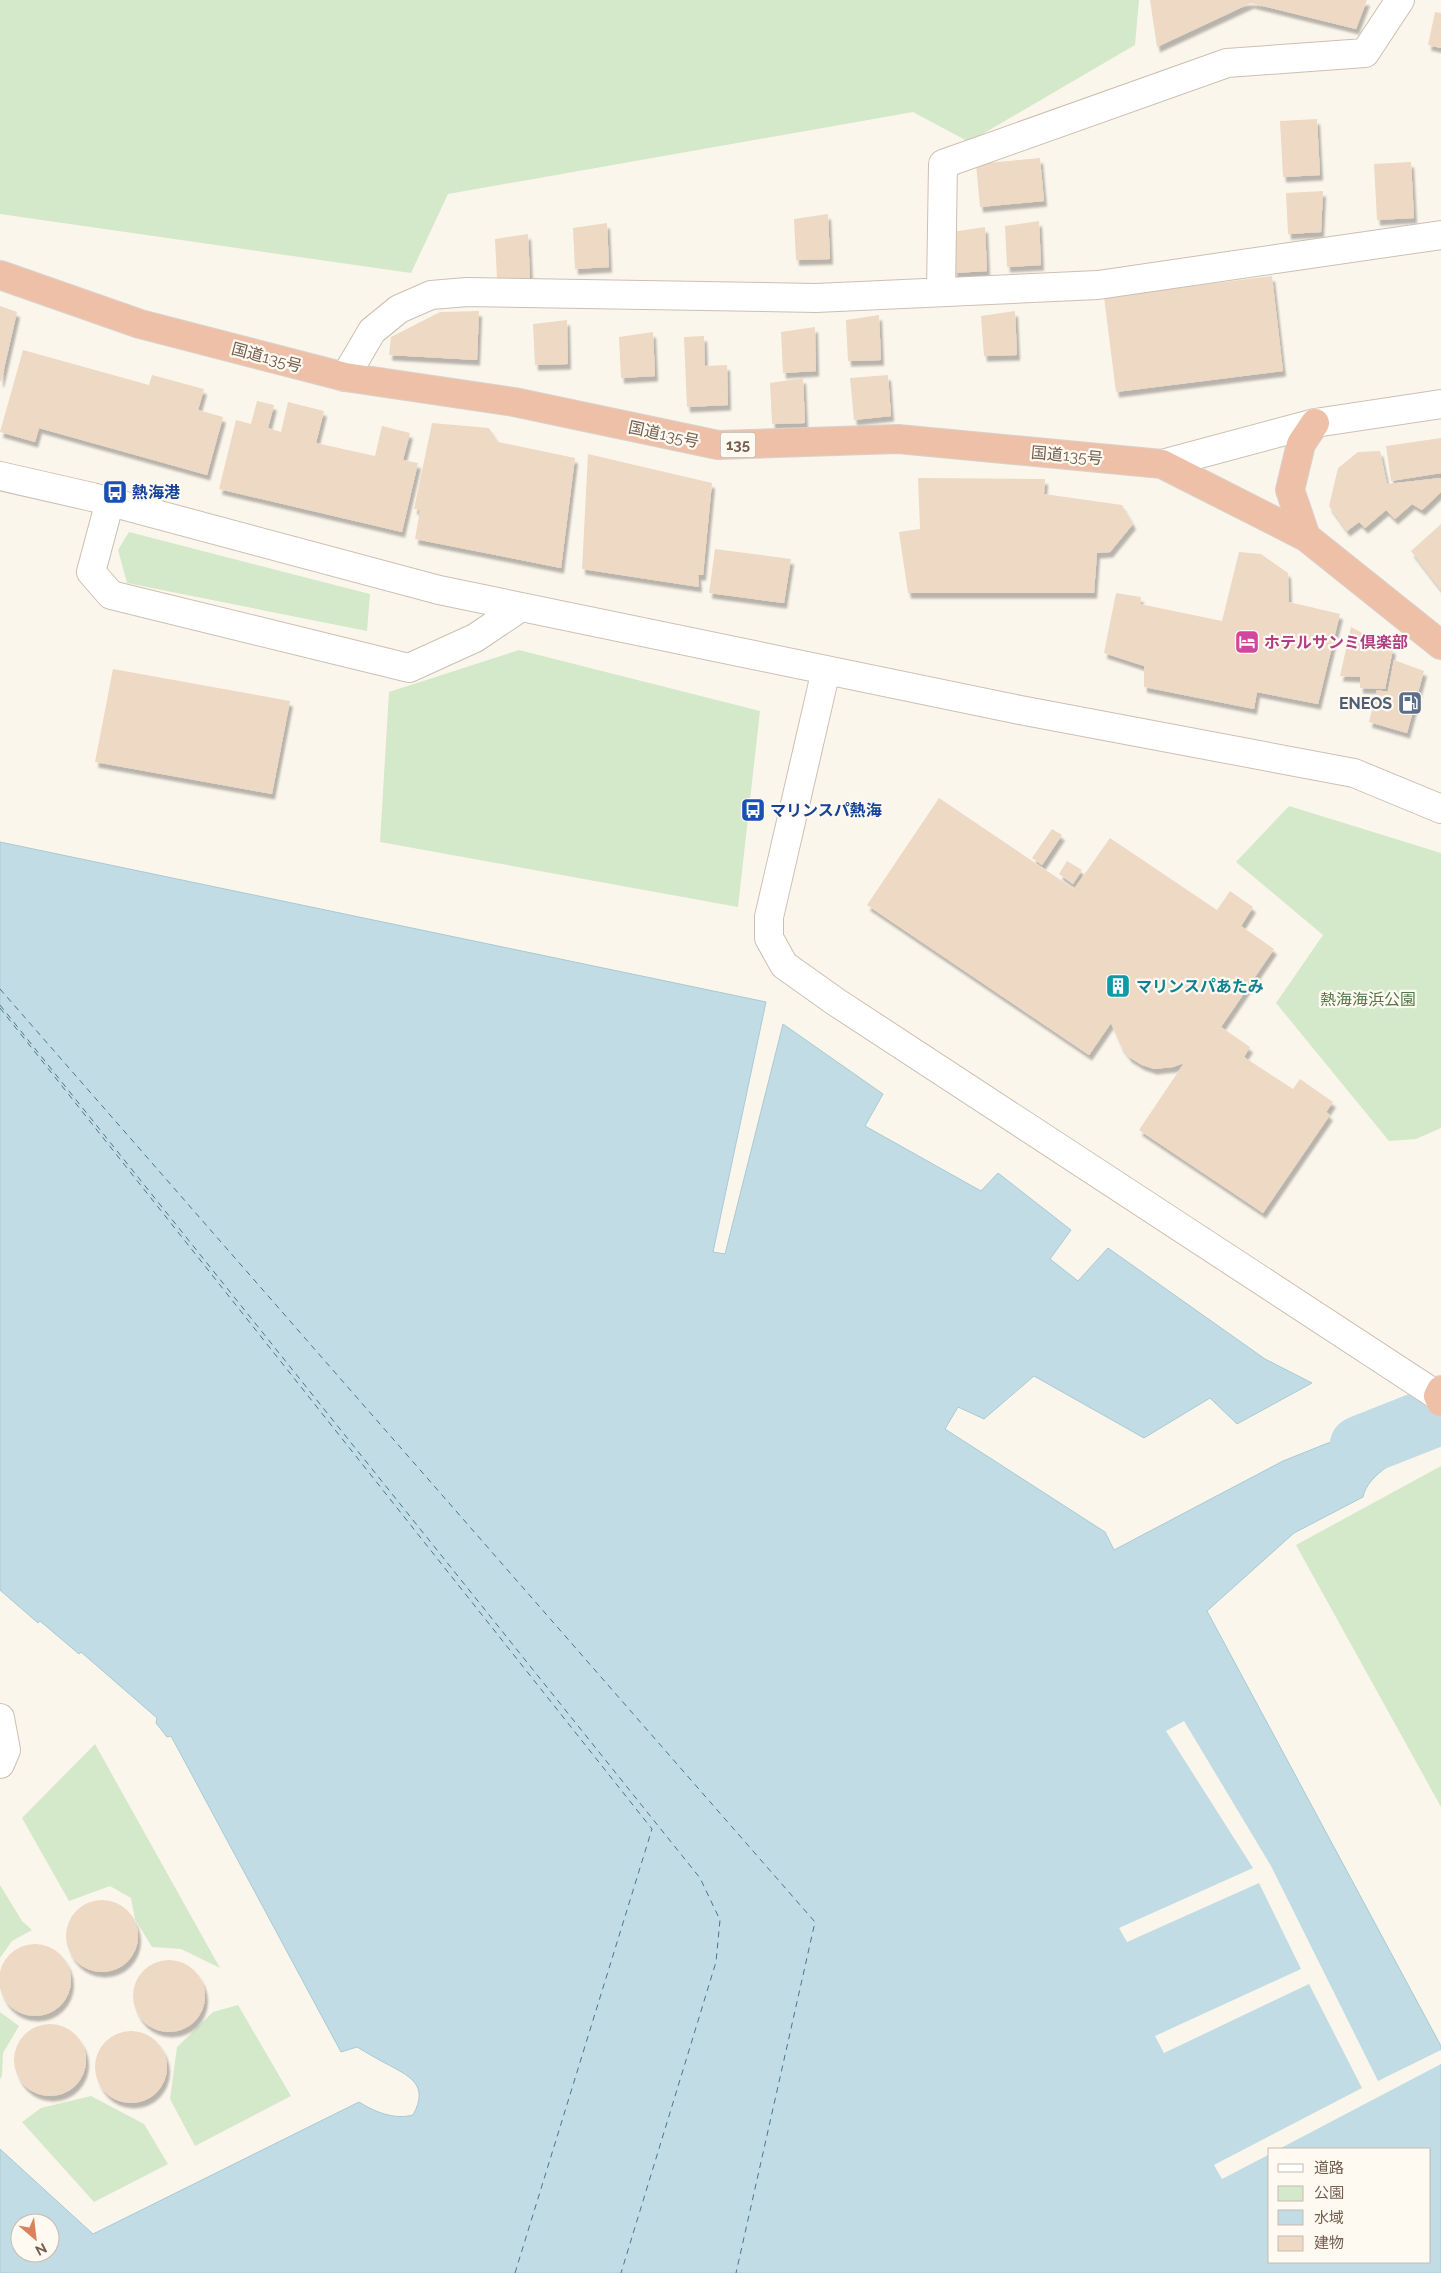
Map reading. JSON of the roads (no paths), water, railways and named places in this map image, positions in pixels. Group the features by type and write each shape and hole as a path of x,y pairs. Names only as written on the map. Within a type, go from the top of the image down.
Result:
{"highway":[{"name":"国道135号","path":"0,275 140,324 345,377 514,402 718,446 898,439 1162,464 1306,537 1441,645"},
{"path":"1306,537 1290,490 1301,444 1315,423"}],"street":[{"path":"941,291 943,164 1226,63 1365,53 1400,0"},
{"path":"345,377 372,330 399,309 432,295 467,292 816,298 1098,285 1441,235"},
{"path":"1162,464 1315,423 1441,404"},
{"path":"0,476 110,501 439,590 1020,710 1354,772 1441,809"},
{"path":"110,501 91,572 111,594 409,668 475,638 521,607"},
{"path":"826,670 769,916 769,938 784,965 836,1002 1440,1396"},
{"path":"0,1718 6,1750 0,1764"}],"water":[{"path":"0,842 766,1002 713,1252 725,1254 783,1024 883,1094 865,1126 981,1191 998,1173 1071,1230 1050,1259 1078,1281 1108,1248 1265,1359 1312,1383 1237,1424 1210,1398 1144,1438 1034,1376 984,1419 958,1407 945,1429 1105,1532 1114,1550 1283,1461 1403,1413 1421,1447 1387,1467 1366,1488 1363,1497 1294,1533 1207,1611 1441,2046 1441,2273 0,2273 0,2149 93,2234 359,2102 385,2114 406,2116 413,2115 419,2096 418,2088 414,2082 402,2072 357,2047 341,2052 171,1736 167,1737 156,1723 157,1718 81,1652 79,1654 40,1621 38,1623 0,1590"}],"waterway":[{"path":"1360,1446 1441,1414"}],"place":[{"name":"熱海港","path":"115,492"},
{"name":"ホテルサンミ倶楽部","path":"1247,642"},
{"name":"ENEOS","path":"1410,703"},
{"name":"マリンスパ熱海","path":"753,810"},
{"name":"マリンスパあたみ","path":"1118,986"}],"park label":[{"name":"熱海海浜公園","path":"1368,999"}]}
